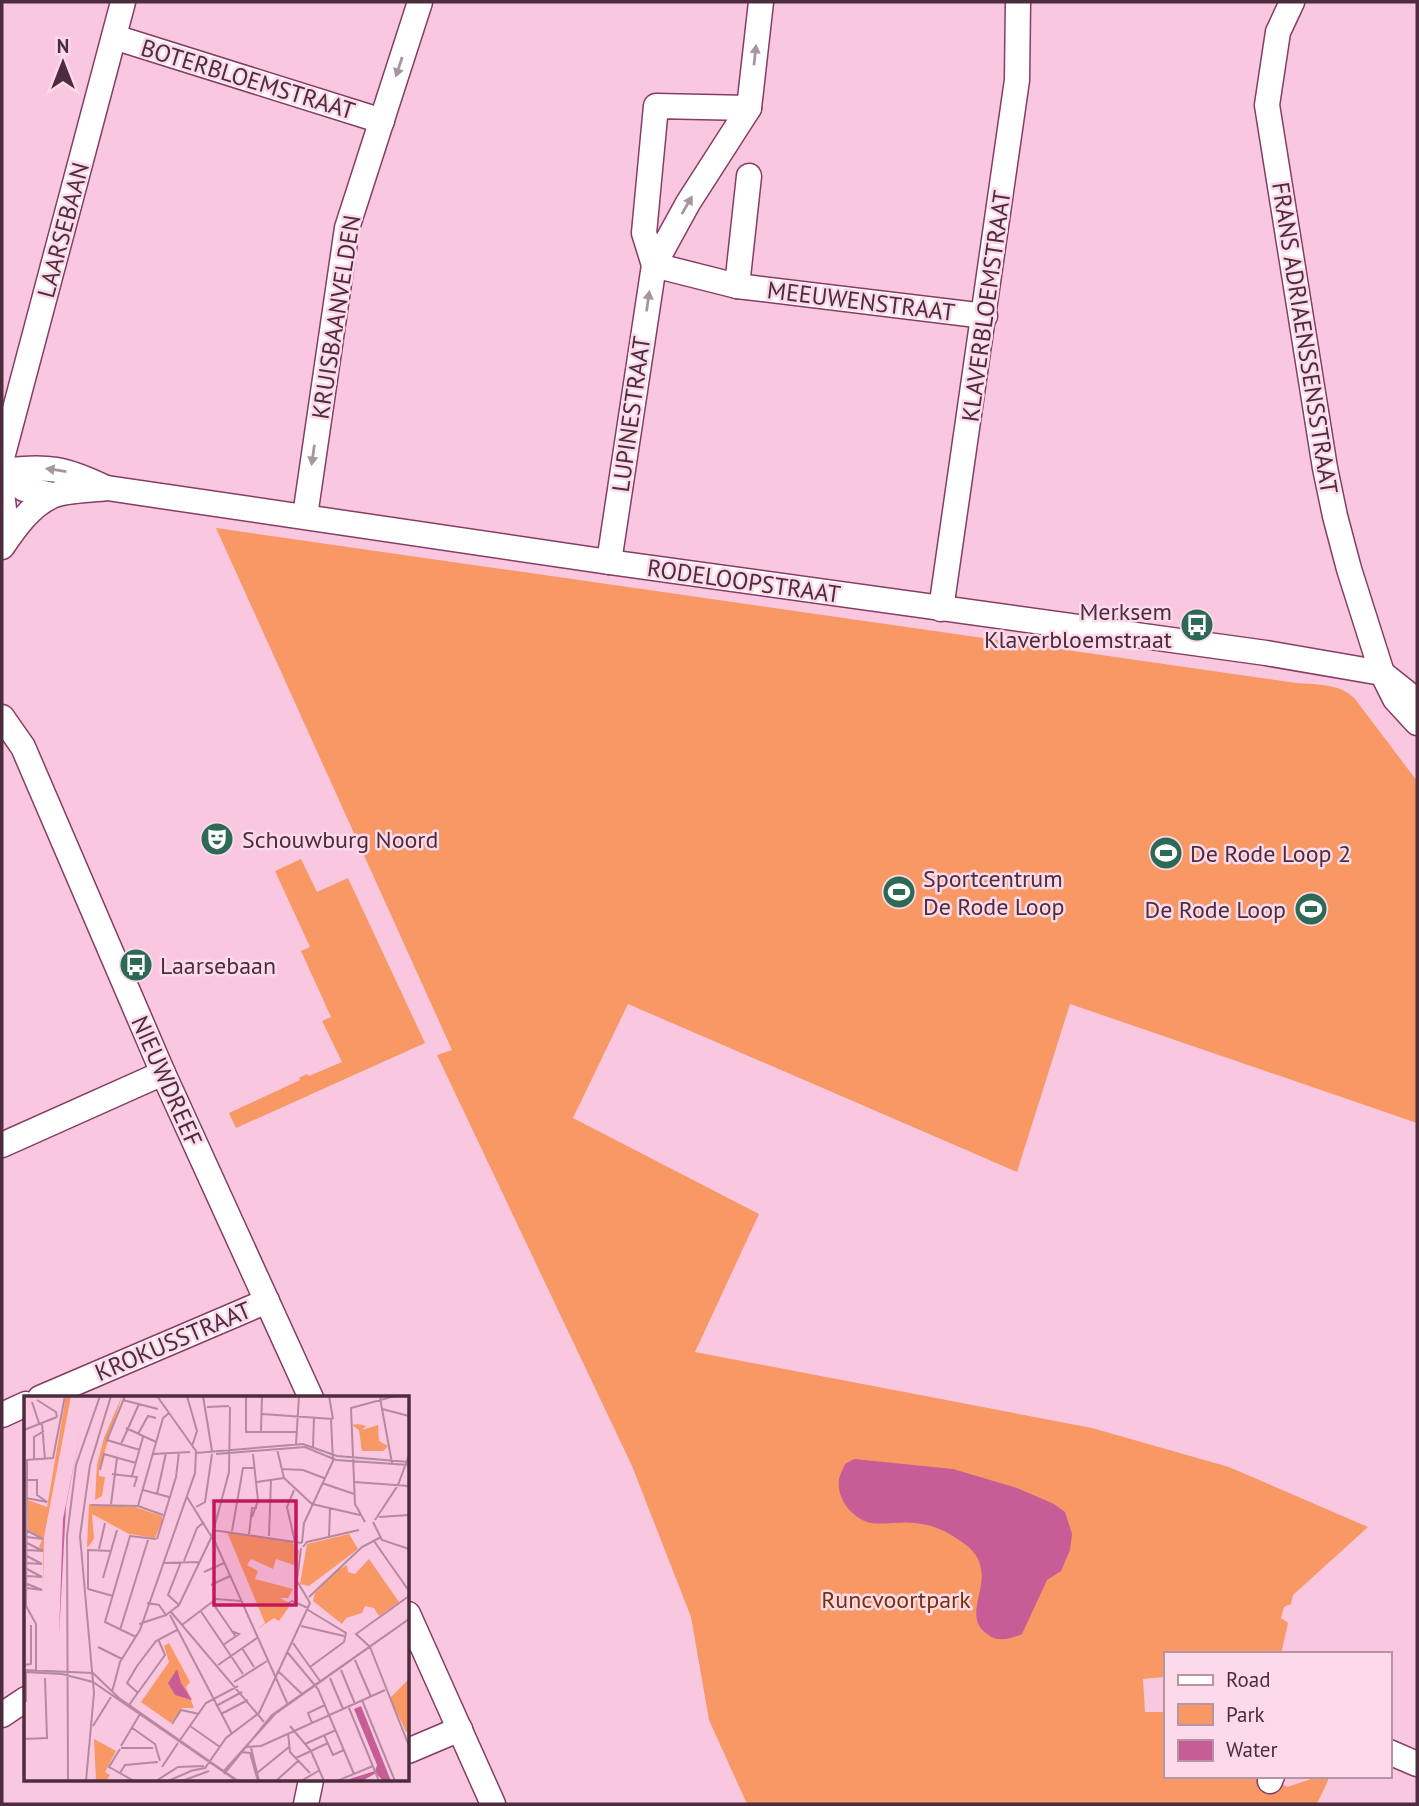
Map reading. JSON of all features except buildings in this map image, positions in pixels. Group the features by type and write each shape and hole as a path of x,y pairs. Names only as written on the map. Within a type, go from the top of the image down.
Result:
{"street":[{"name":"LAARSEBAAN","path":"2,458 123,2"},
{"name":"KRUISBAANVELDEN","path":"304,516 347,228 420,2"},
{"path":"654,265 688,203 750,108 761,2"},
{"name":"KLAVERBLOEMSTRAAT","path":"941,609 1017,80 1018,2"},
{"name":"FRANS ADRIAENSSENSSTRAAT","path":"1292,2 1278,32 1267,105 1334,511 1382,673 1395,699 1417,723"},
{"name":"BOTERBLOEMSTRAAT","path":"114,37 382,121"},
{"path":"654,265 644,233 656,107 750,108"},
{"path":"737,286 749,176"},
{"name":"MEEUWENSTRAAT","path":"654,265 737,286 985,316"},
{"name":"LUPINESTRAAT","path":"609,562 654,265"},
{"name":"RODELOOPSTRAAT","path":"2,472 36,467 76,473 107,488"},
{"name":"RODELOOPSTRAAT","path":"2,472 24,489 53,495 107,488 609,562 1266,653 1382,673"},
{"path":"2,492 2,518"},
{"path":"2,547 34,508 53,495"},
{"path":"1382,673 1417,701"},
{"name":"NIEUWDREEF","path":"3,723 23,747 163,1073 310,1396"},
{"path":"2,1145 163,1073"},
{"name":"KROKUSSTRAAT","path":"45,1396 267,1301"},
{"path":"2,1415 24,1405"},
{"path":"410,1618 493,1804"},
{"path":"2,1715 24,1700"},
{"path":"410,1750 460,1729"},
{"path":"1391,1753 1417,1764"},
{"path":"306,1804 311,1782"}],"green space":[{"name":"Sportcentrum De Rode Loop","path":"216,528 1328,686 1342,690 1355,699 1417,781 1417,1123 1070,1004 1017,1172 628,1004 573,1118 759,1214 695,1352 1092,1428 1229,1467 1368,1527 1293,1595 1291,1604 1284,1607 1281,1618 1288,1623 1281,1652 1164,1652 1164,1677 1143,1679 1145,1712 1164,1712 1164,1778 1274,1778 1287,1787 1314,1778 1329,1778 1317,1804 747,1804 709,1720 691,1617 632,1466 437,1055 452,1050"},
{"path":"301,859 317,892 348,878 425,1043 236,1128 229,1113 300,1080 299,1078 307,1074 309,1076 342,1062 322,1021 331,1017 301,951 310,947 275,871"}],"water":[{"path":"854,1459 953,1469 1017,1488 1054,1504 1065,1512 1072,1534 1070,1550 1061,1571 1047,1580 1022,1634 1000,1639 991,1637 980,1628 976,1612 982,1577 980,1564 963,1543 927,1525 871,1523 852,1513 840,1494 839,1479 845,1464"}],"place":[{"name":"Merksem Klaverbloemstraat","path":"1197,625"},
{"name":"Schouwburg Noord","path":"217,839"},
{"name":"De Rode Loop 2","path":"1166,853"},
{"name":"Sportcentrum De Rode Loop","path":"899,892"},
{"name":"De Rode Loop","path":"1311,909"},
{"name":"Laarsebaan","path":"136,965"}],"park label":[{"name":"Runcvoortpark","path":"896,1599"}]}
